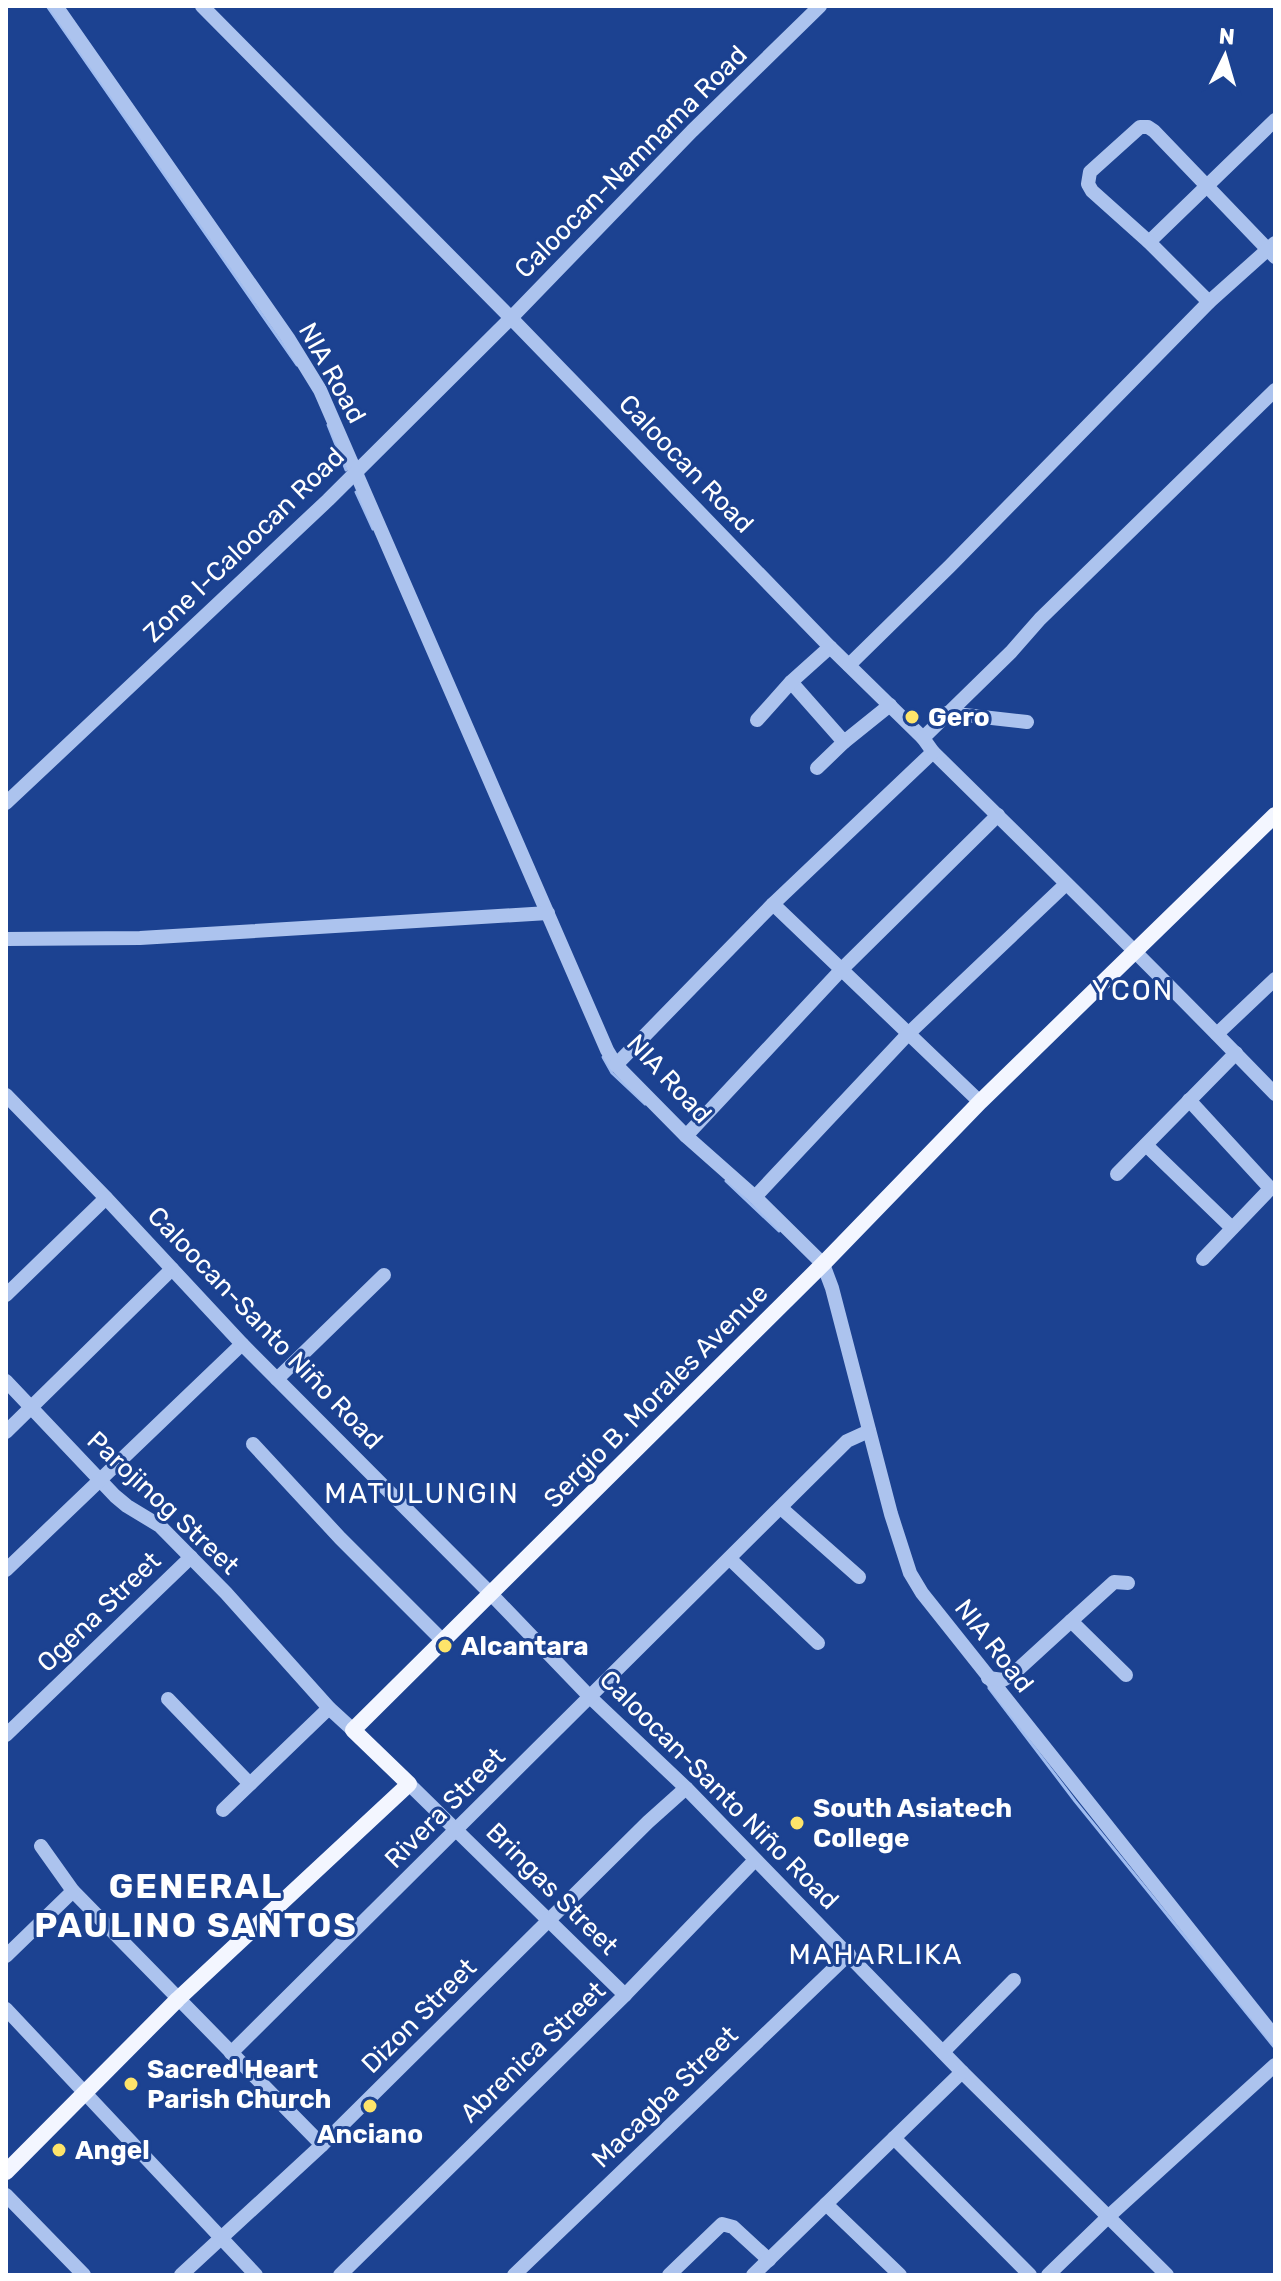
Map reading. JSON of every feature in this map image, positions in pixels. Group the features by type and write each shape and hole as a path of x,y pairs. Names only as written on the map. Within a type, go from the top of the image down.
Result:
{"main road":[{"name":"Sergio B. Morales Avenue","path":"353,1730 823,1264 980,1102 1275,815"},
{"path":"6,2172 178,1999 409,1784 353,1730"}],"street":[{"name":"NIA Road","path":"56,6 320,390 599,1033 616,1065 686,1136 755,1197 823,1264 832,1288 864,1432 910,1573 922,1593 1275,2037"},
{"name":"Caloocan Road","path":"202,6 923,738 933,752 1137,952 1275,1094"},
{"name":"Caloocan-Namnama Road","path":"511,318 667,157 820,6"},
{"path":"1149,242 1275,120"},
{"path":"849,665 1209,302 1273,250 1154,131 1140,127 1090,172 1088,184 1209,302"},
{"name":"Zone I-Caloocan Road","path":"6,803 356,471 511,318"},
{"path":"923,738 1275,390"},
{"path":"757,720 791,682 830,647"},
{"path":"791,682 844,742"},
{"path":"817,768 890,705"},
{"path":"947,713 1027,722"},
{"path":"616,1065 773,904 933,752"},
{"path":"686,1136 842,969 998,815"},
{"path":"755,1197 908,1034 1066,884"},
{"path":"773,904 980,1102"},
{"path":"6,939 140,938 548,913"},
{"path":"1217,1034 1275,979"},
{"path":"1117,1174 1236,1053"},
{"name":"Caloocan-Santo Niño Road","path":"6,1095 242,1344 1167,2275"},
{"path":"1189,1100 1269,1187 1203,1259"},
{"path":"1146,1145 1232,1228"},
{"path":"6,1295 106,1198"},
{"path":"6,1432 172,1269"},
{"path":"277,1379 384,1275"},
{"path":"6,1570 242,1344"},
{"name":"Parojinog Street","path":"6,1381 99,1480 127,1506 160,1526 191,1557 329,1708 353,1730"},
{"name":"Rivera Street","path":"231,2053 847,1441 864,1432"},
{"path":"253,1444 340,1538 443,1641"},
{"path":"781,1508 859,1577"},
{"name":"Ogena Street","path":"6,1735 191,1557"},
{"path":"730,1559 818,1643"},
{"path":"988,1678 1003,1680 1012,1675 1114,1582 1128,1583"},
{"path":"1071,1621 1126,1675"},
{"path":"168,1699 250,1784"},
{"path":"223,1810 329,1708"},
{"name":"Bringas Street","path":"409,1784 625,1995"},
{"name":"Dizon Street","path":"181,2275 322,2145 686,1788"},
{"path":"41,1846 73,1891 322,2145"},
{"name":"Abrenica Street","path":"340,2275 625,1995 755,1860"},
{"path":"6,1956 73,1891"},
{"name":"Macagba Street","path":"514,2275 849,1954"},
{"path":"943,2052 1014,1980"},
{"path":"6,2009 256,2275"},
{"path":"1048,2275 1275,2065"},
{"path":"669,2275 722,2224 733,2227 762,2270 962,2072"},
{"path":"894,2138 1030,2275"},
{"path":"6,2195 84,2275"},
{"path":"826,2204 900,2275"}],"waterway":[{"path":"47,6 297,365"},
{"path":"328,425 346,470"},
{"path":"356,492 373,529"},
{"path":"603,1057 612,1073 645,1104"},
{"path":"726,1181 779,1231"},
{"path":"989,1688 1075,1801 1275,2048"}],"place":[{"name":"Gero","path":"912,717"},
{"name":"Alcantara","path":"445,1646"},
{"name":"South Asiatech College","path":"797,1823"},
{"name":"Sacred Heart Parish Church","path":"131,2084"},
{"name":"Anciano","path":"370,2106"},
{"name":"Angel","path":"59,2150"}],"district":[{"name":"YCON","path":"1133,990"},
{"name":"MATULUNGIN","path":"422,1493"},
{"name":"GENERAL PAULINO SANTOS","path":"196,1906"},
{"name":"MAHARLIKA","path":"876,1954"}]}
